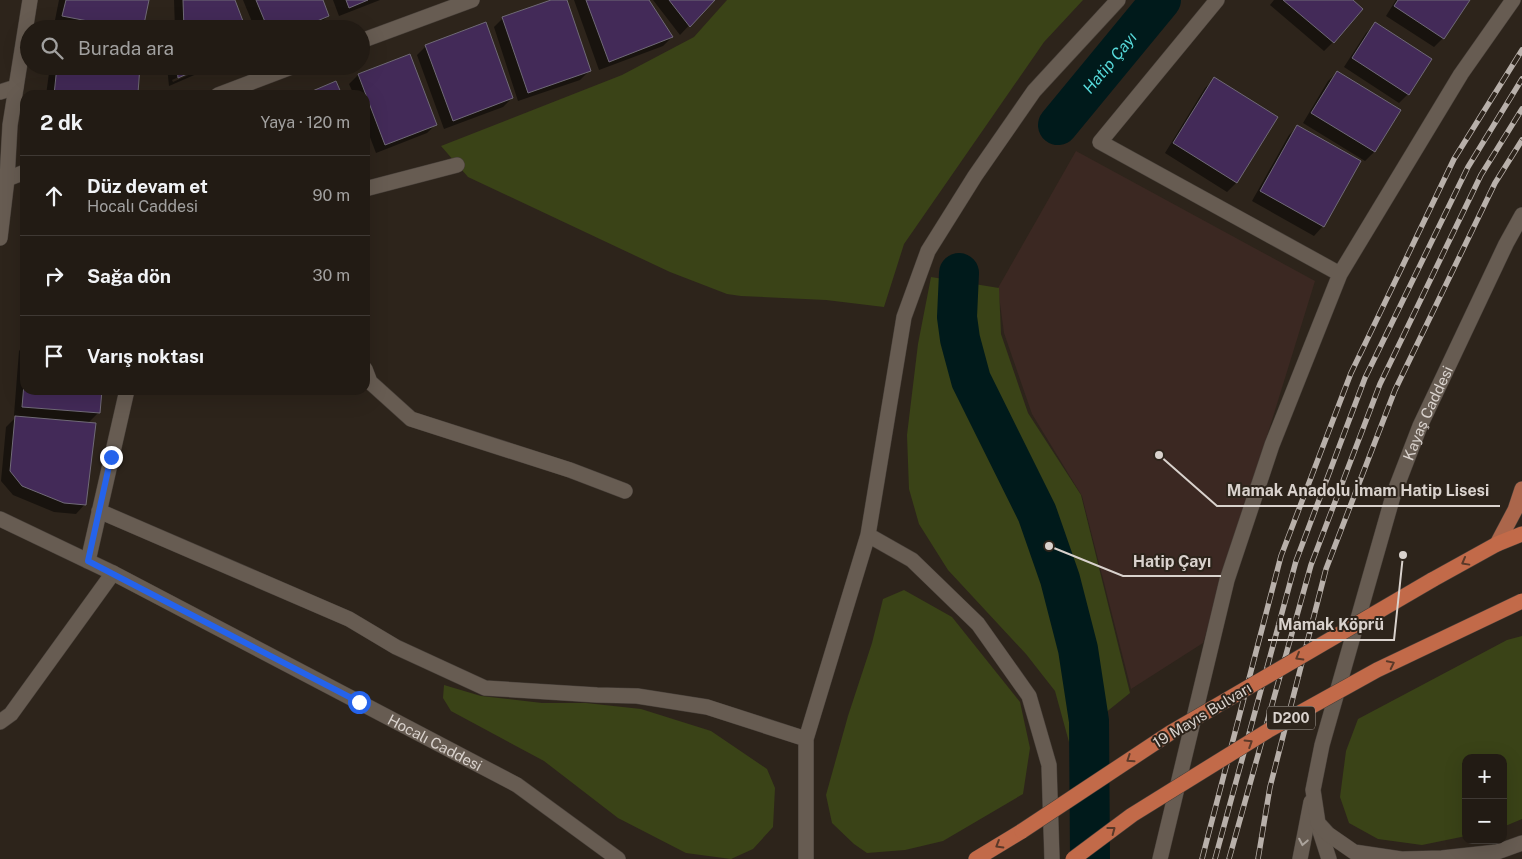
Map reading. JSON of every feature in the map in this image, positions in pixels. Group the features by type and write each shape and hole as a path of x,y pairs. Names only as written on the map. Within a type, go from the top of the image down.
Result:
{"highway":[{"name":"19 Mayıs Bulvarı","path":"976,859 1022,831 1170,732 1432,580 1497,544 1522,534"},
{"name":"D200","path":"1073,859 1132,814 1269,730 1377,670 1522,601"}],"main road":[{"path":"1497,544 1515,510 1522,489"}],"street":[{"path":"27,20 30,0"},
{"path":"370,38 472,0"},
{"path":"806,859 806,738 868,535 904,317 928,251 975,176 1034,91 1118,0"},
{"path":"1217,0 1100,142 1340,274"},
{"path":"1160,859 1227,580 1272,445 1340,274 1461,74 1513,0"},
{"path":"0,238 7,179 10,125 20,63"},
{"path":"231,90 270,75"},
{"path":"0,92 16,88"},
{"path":"370,188 457,165"},
{"path":"7,179 20,174"},
{"name":"Kayaş Caddesi","path":"1329,859 1318,823 1313,790 1322,745 1393,496 1420,426 1506,244 1522,215"},
{"path":"370,382 411,419 570,470 625,491"},
{"path":"88,561 126,395"},
{"path":"99,511 349,619 396,647 485,688 637,696 707,707 806,738"},
{"name":"Hocalı Caddesi","path":"0,519 113,572 517,786 618,859"},
{"path":"868,535 912,560 972,618 1029,696 1049,765 1052,859"},
{"path":"0,722 11,714 113,572"},
{"path":"1300,859 1313,790"},
{"path":"1318,823 1328,834 1354,852 1402,859 1442,858 1497,852"},
{"path":"1474,859 1522,843"}],"shaded area":[{"path":"1076,151 1315,281 1203,643 1131,689 1082,496 1032,414 1004,333 998,288"}],"green space":[{"path":"727,0 1083,0 1044,42 904,244 884,307 826,300 727,294 670,272 468,177 441,146 622,75 694,37"},
{"path":"931,277 999,288 1001,334 1028,413 1081,495 1130,693 1069,742 1055,691 1026,654 948,570 919,524 909,489 907,435 918,344"},
{"path":"904,590 952,617 1020,702 1030,748 1023,794 943,841 905,850 867,853 854,844 832,823 826,795 848,716 872,643 883,599"},
{"path":"1522,636 1522,819 1507,825 1507,754 1462,754 1462,837 1422,845 1378,839 1349,823 1340,797 1346,751 1358,719 1507,640"},
{"path":"444,685 481,696 542,703 586,703 641,709 711,731 767,769 775,788 773,827 753,849 731,859 686,853 618,818 544,761 451,711 443,698"}],"building":[{"path":"66,0 149,0 145,20 83,20 62,16"},
{"path":"183,0 235,0 243,20 184,20"},
{"path":"256,0 323,0 329,16 319,20 264,20"},
{"path":"346,0 368,0 349,8"},
{"path":"551,0 567,0 591,71 528,93 502,17"},
{"path":"586,0 649,0 673,37 609,62"},
{"path":"669,0 715,0 690,27"},
{"path":"1283,0 1353,0 1363,9 1334,43"},
{"path":"1398,0 1470,0 1444,39 1394,6"},
{"path":"486,22 513,98 453,121 425,45"},
{"path":"1375,22 1432,59 1409,95 1352,58"},
{"path":"410,54 437,125 385,145 370,106 370,90 364,90 358,75 370,75 370,69"},
{"path":"1337,71 1401,110 1375,152 1311,113"},
{"path":"56,75 139,75 138,90 55,90"},
{"path":"1214,77 1278,117 1237,183 1173,143"},
{"path":"336,81 340,90 315,90"},
{"path":"1297,125 1361,161 1324,227 1260,191"},
{"path":"23,395 102,395 100,413 22,407"},
{"path":"15,416 96,423 86,505 64,503 22,486 10,471"}],"waterway":[{"name":"Hatip Çayı","path":"1058,125 1161,0"},
{"name":"Hatip Çayı","path":"959,273 957,317 960,339 971,380 1037,513 1060,579 1078,649 1089,721 1090,859"}],"railway":[{"path":"1202,859 1281,556 1351,373 1454,159 1522,50"},
{"path":"1215,859 1296,561 1365,378 1468,167 1522,79"},
{"path":"1229,859 1311,565 1380,384 1481,175 1522,109"},
{"path":"1258,859 1270,787 1326,569 1395,390 1495,183 1522,140"}],"place":[{"name":"Mamak Anadolu İmam Hatip Lisesi","path":"1159,455"},
{"name":"Hatip Çayı","path":"1049,546"},
{"name":"Mamak Köprü","path":"1403,555"}],"route":[{"path":"111,457 88,561 113,572 359,702"}]}
